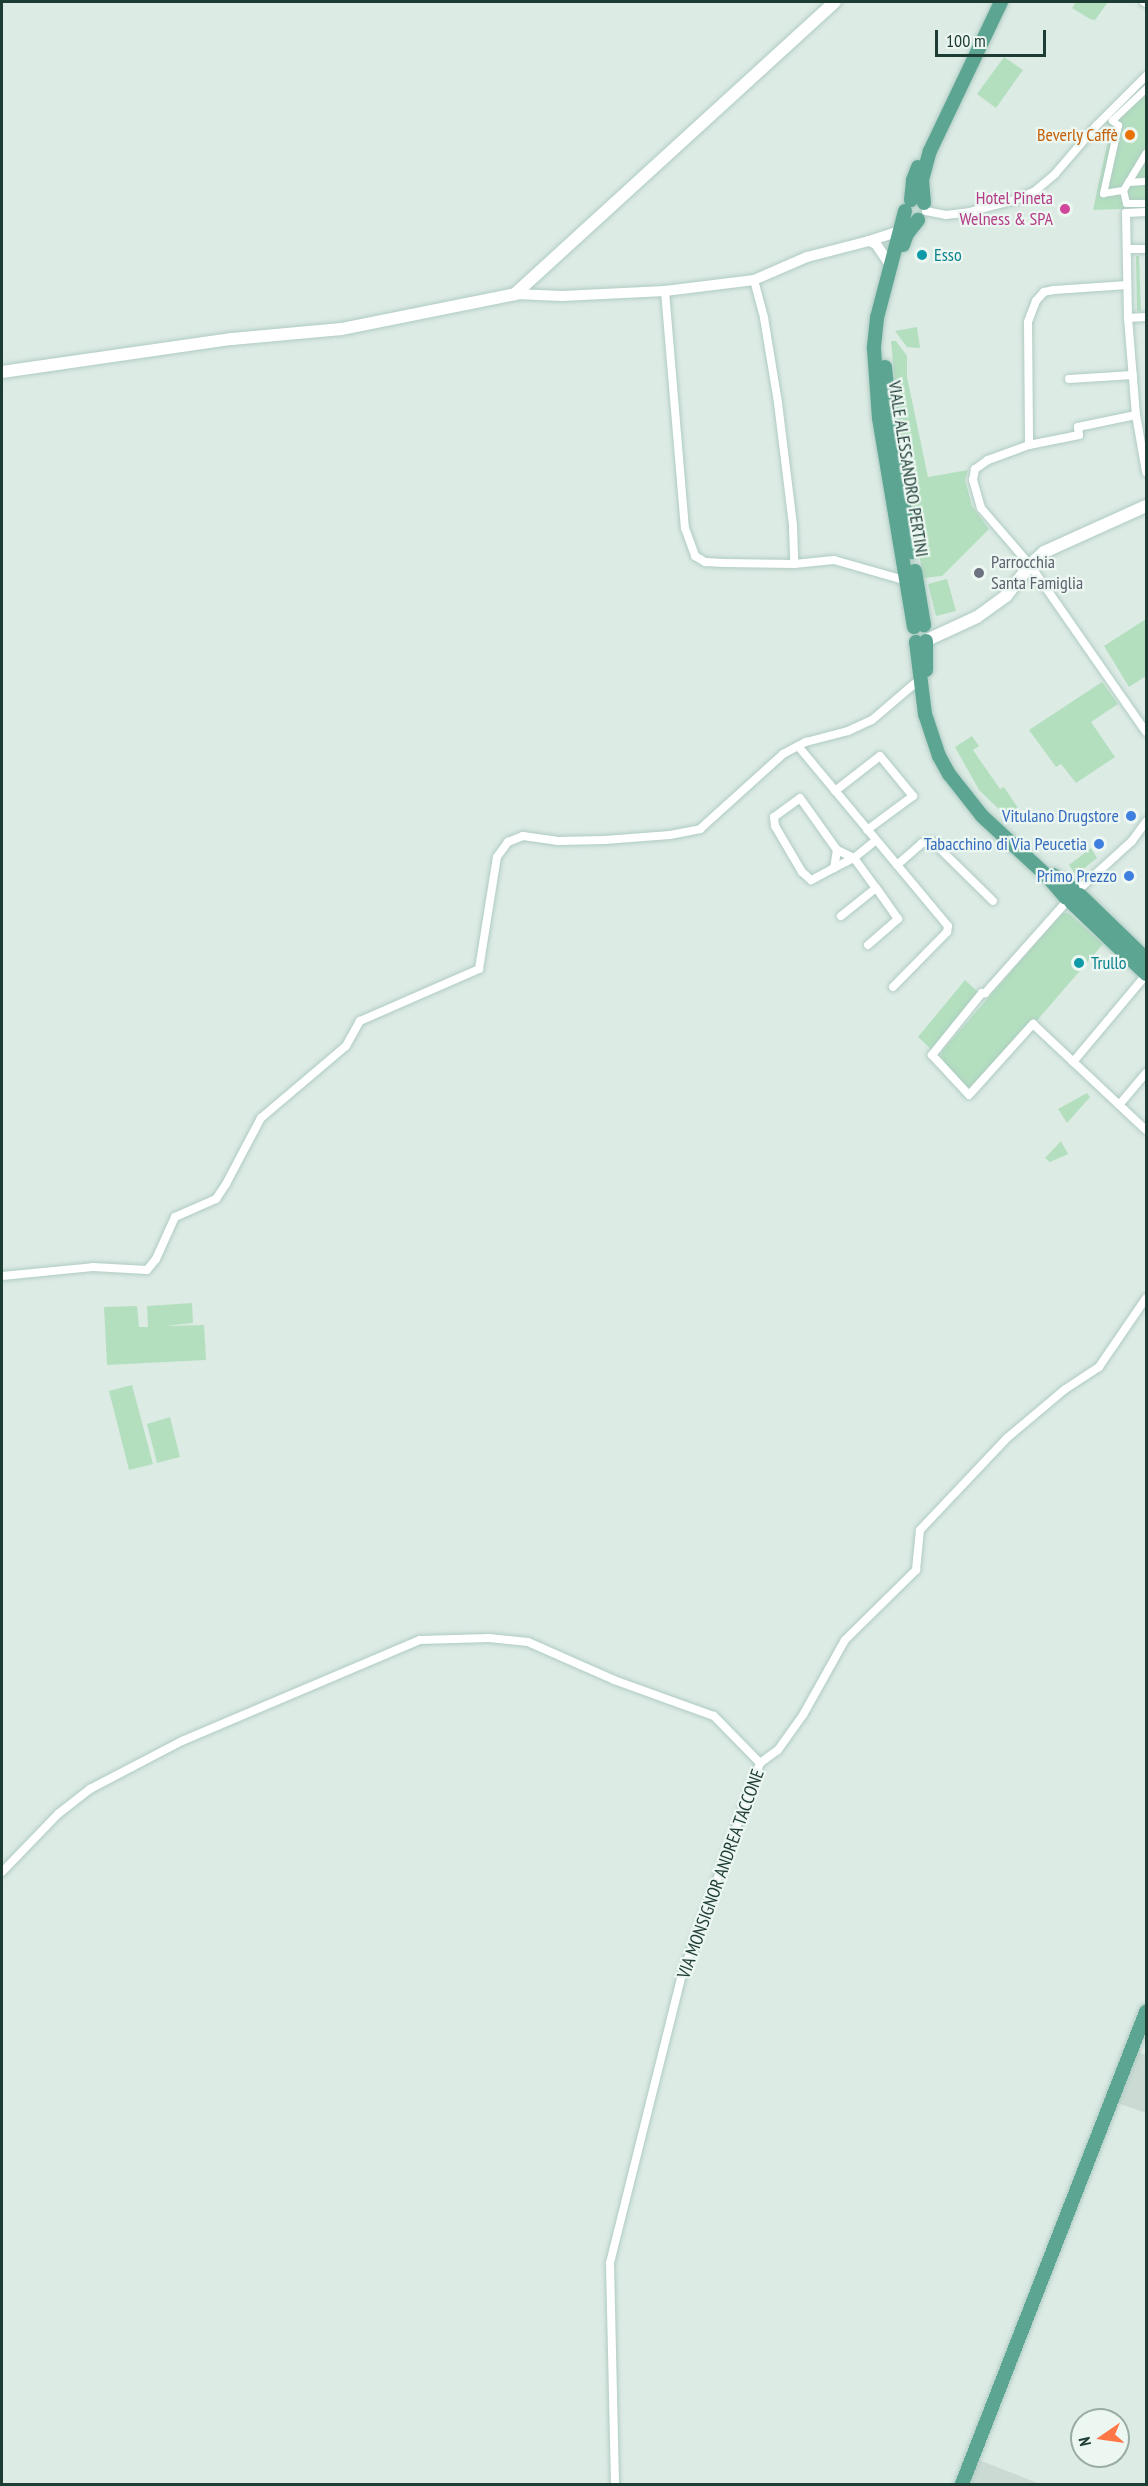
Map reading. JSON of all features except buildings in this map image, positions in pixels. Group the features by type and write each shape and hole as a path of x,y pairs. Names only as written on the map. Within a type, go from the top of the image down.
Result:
{"main road":[{"path":"2,372 232,339 342,329 515,294 835,2"},
{"name":"VIALE ALESSANDRO PERTINI","path":"993,2 924,151 913,180 917,209 900,231 877,318 874,349 879,418 907,581 922,634 920,679 925,714 939,756 962,794 1073,896"},
{"name":"VIALE ALESSANDRO PERTINI","path":"1001,2 930,151 921,180 917,209 897,262 883,321 882,342 892,435 922,634 927,689 942,748 968,790 1001,827 1073,896"},
{"path":"922,634 950,628 976,617 1006,596 1030,565 1044,552 1146,506"},
{"path":"1073,896 1146,958"},
{"path":"1073,896 1146,974"},
{"path":"962,2484 1146,2012"}],"street":[{"path":"917,209 946,215 969,212 1015,200 1035,191 1055,174 1097,125 1146,76"},
{"path":"1123,190 1102,193 1118,125 1112,120 1146,88"},
{"path":"1146,152 1123,190 1126,204 1146,202"},
{"path":"1128,182 1143,180"},
{"path":"1146,212 1126,213 1128,318 1132,375 1146,472"},
{"path":"515,294 562,296 665,291 754,280 807,257 900,231"},
{"path":"869,241 876,244 890,265"},
{"path":"1127,249 1146,249"},
{"path":"754,280 778,403 793,526 794,564"},
{"path":"1029,445 1028,322 1036,301 1044,292 1054,290 1127,285"},
{"path":"665,291 685,528 695,556 705,562 794,564 834,560 907,581"},
{"path":"1128,318 1146,317"},
{"path":"1069,379 1132,375"},
{"path":"1136,415 1078,426 1078,435 1029,445 988,460 975,469 973,480 981,508 1030,565 1146,732"},
{"path":"2,1276 93,1267 147,1270 156,1259 175,1217 216,1199 261,1118 346,1046 360,1021 479,969 497,856 508,842 523,836 557,841 605,840 670,835 700,829 783,754 798,746 848,731 872,720 920,679"},
{"path":"798,746 948,926 947,932 893,987"},
{"path":"834,791 880,756 913,796 867,830"},
{"path":"868,945 898,919 855,858 837,850 800,798 774,817 775,826 802,872 811,880 855,858 876,840"},
{"path":"1146,822 1132,842 1073,896 986,993 982,993 932,1055 969,1095 1033,1024 1146,1130"},
{"path":"897,865 922,843 933,842 993,901"},
{"path":"831,869 837,850"},
{"path":"842,916 876,888"},
{"path":"1073,1062 1146,974"},
{"path":"1119,1105 1146,1073"},
{"name":"VIA MONSIGNOR ANDREA TACCONE","path":"615,2484 610,2263 682,1975 760,1763 778,1749 803,1715 844,1640 916,1570 920,1530 1007,1438 1064,1390 1099,1367 1146,1298"},
{"path":"2,1872 58,1814 90,1789 182,1741 420,1640 489,1638 528,1642 614,1680 714,1716 760,1763"}],"shaded area":[{"path":"1137,2052 1146,2055 1146,2113 1117,2103"},
{"path":"979,2460 1040,2484 969,2484"}],"green space":[{"path":"1076,2 1108,2 1095,20 1072,8"},
{"path":"1004,57 1023,70 996,108 977,94"},
{"path":"1146,82 1146,208 1093,210 1111,127 1105,123"},
{"path":"1136,256 1139,256 1141,311 1137,311"},
{"path":"917,327 920,348 907,347 895,331"},
{"path":"891,341 896,341 907,356 907,377 928,477 968,470 965,480 972,506 989,529 942,576 923,578 899,426"},
{"path":"947,579 956,611 936,616 928,584"},
{"path":"1146,619 1146,676 1129,687 1104,646"},
{"path":"1102,682 1118,704 1091,722 1115,757 1076,783 1061,764 1056,767 1029,730"},
{"path":"972,736 979,746 973,750 1000,789 1004,787 1018,808 1006,816 979,790 955,747"},
{"path":"1091,848 1097,858 1076,875 1069,865"},
{"path":"1062,913 1068,913 1103,944 1034,1024 969,1089 945,1063 941,1057 942,1051"},
{"path":"965,980 978,992 931,1049 918,1037"},
{"path":"1087,1093 1090,1097 1067,1123 1058,1109"},
{"path":"1061,1141 1068,1154 1050,1162 1045,1158"},
{"path":"192,1303 193,1323 165,1326 204,1325 206,1360 107,1365 104,1307 137,1306 139,1327 148,1327 147,1306"},
{"path":"132,1385 153,1464 129,1470 109,1391"},
{"path":"170,1417 180,1457 157,1463 147,1424"}],"place":[{"name":"Beverly Caffè","path":"1130,135"},
{"name":"Hotel Pineta Welness & SPA","path":"1065,209"},
{"name":"Esso","path":"922,255"},
{"name":"Parrocchia Santa Famiglia","path":"979,573"},
{"name":"Vitulano Drugstore","path":"1131,816"},
{"name":"Tabacchino di Via Peucetia","path":"1099,844"},
{"name":"Primo Prezzo","path":"1129,876"},
{"name":"Trullo","path":"1079,963"}]}
